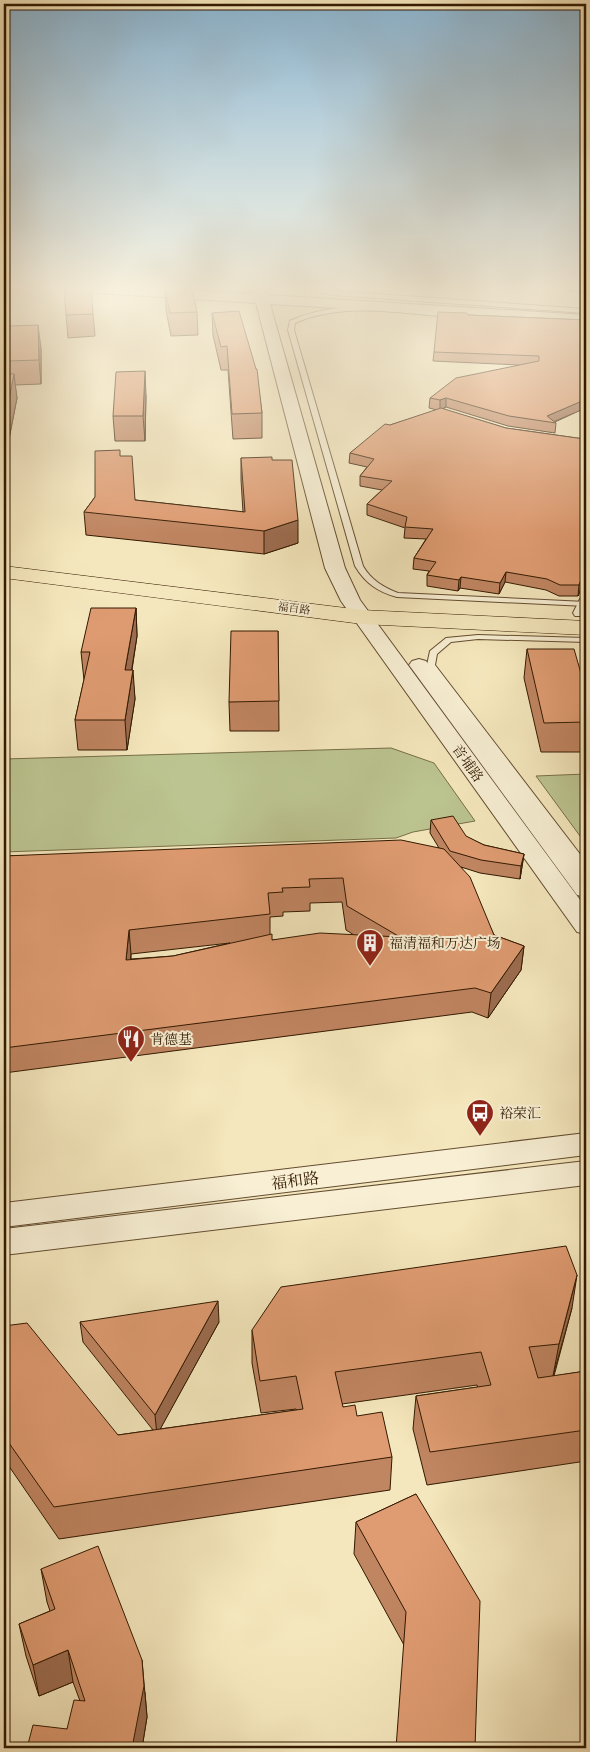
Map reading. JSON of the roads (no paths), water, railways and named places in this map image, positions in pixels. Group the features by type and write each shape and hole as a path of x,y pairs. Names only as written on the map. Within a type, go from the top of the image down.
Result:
{"main road":[{"name":"福百路","path":"4,558 366,609"},
{"name":"福百路","path":"4,572 366,609 585,611"}],"street":[{"path":"290,371 351,567 366,609"},
{"name":"音埔路","path":"366,609 407,648 586,889"},
{"name":"音埔路","path":"366,609 388,650 586,926"},
{"name":"福和路","path":"4,1215 586,1144"},
{"name":"福和路","path":"4,1242 586,1173"}],"lane":[{"path":"303,371 359,566 365,578 379,589 397,595 585,611"},
{"path":"586,640 478,637 449,640 433,653 431,665 586,868"}],"place":[{"name":"福清福和万达广场","path":"370,967"},
{"name":"肯德基","path":"131,1063"},
{"name":"裕荣汇","path":"480,1137"}]}
